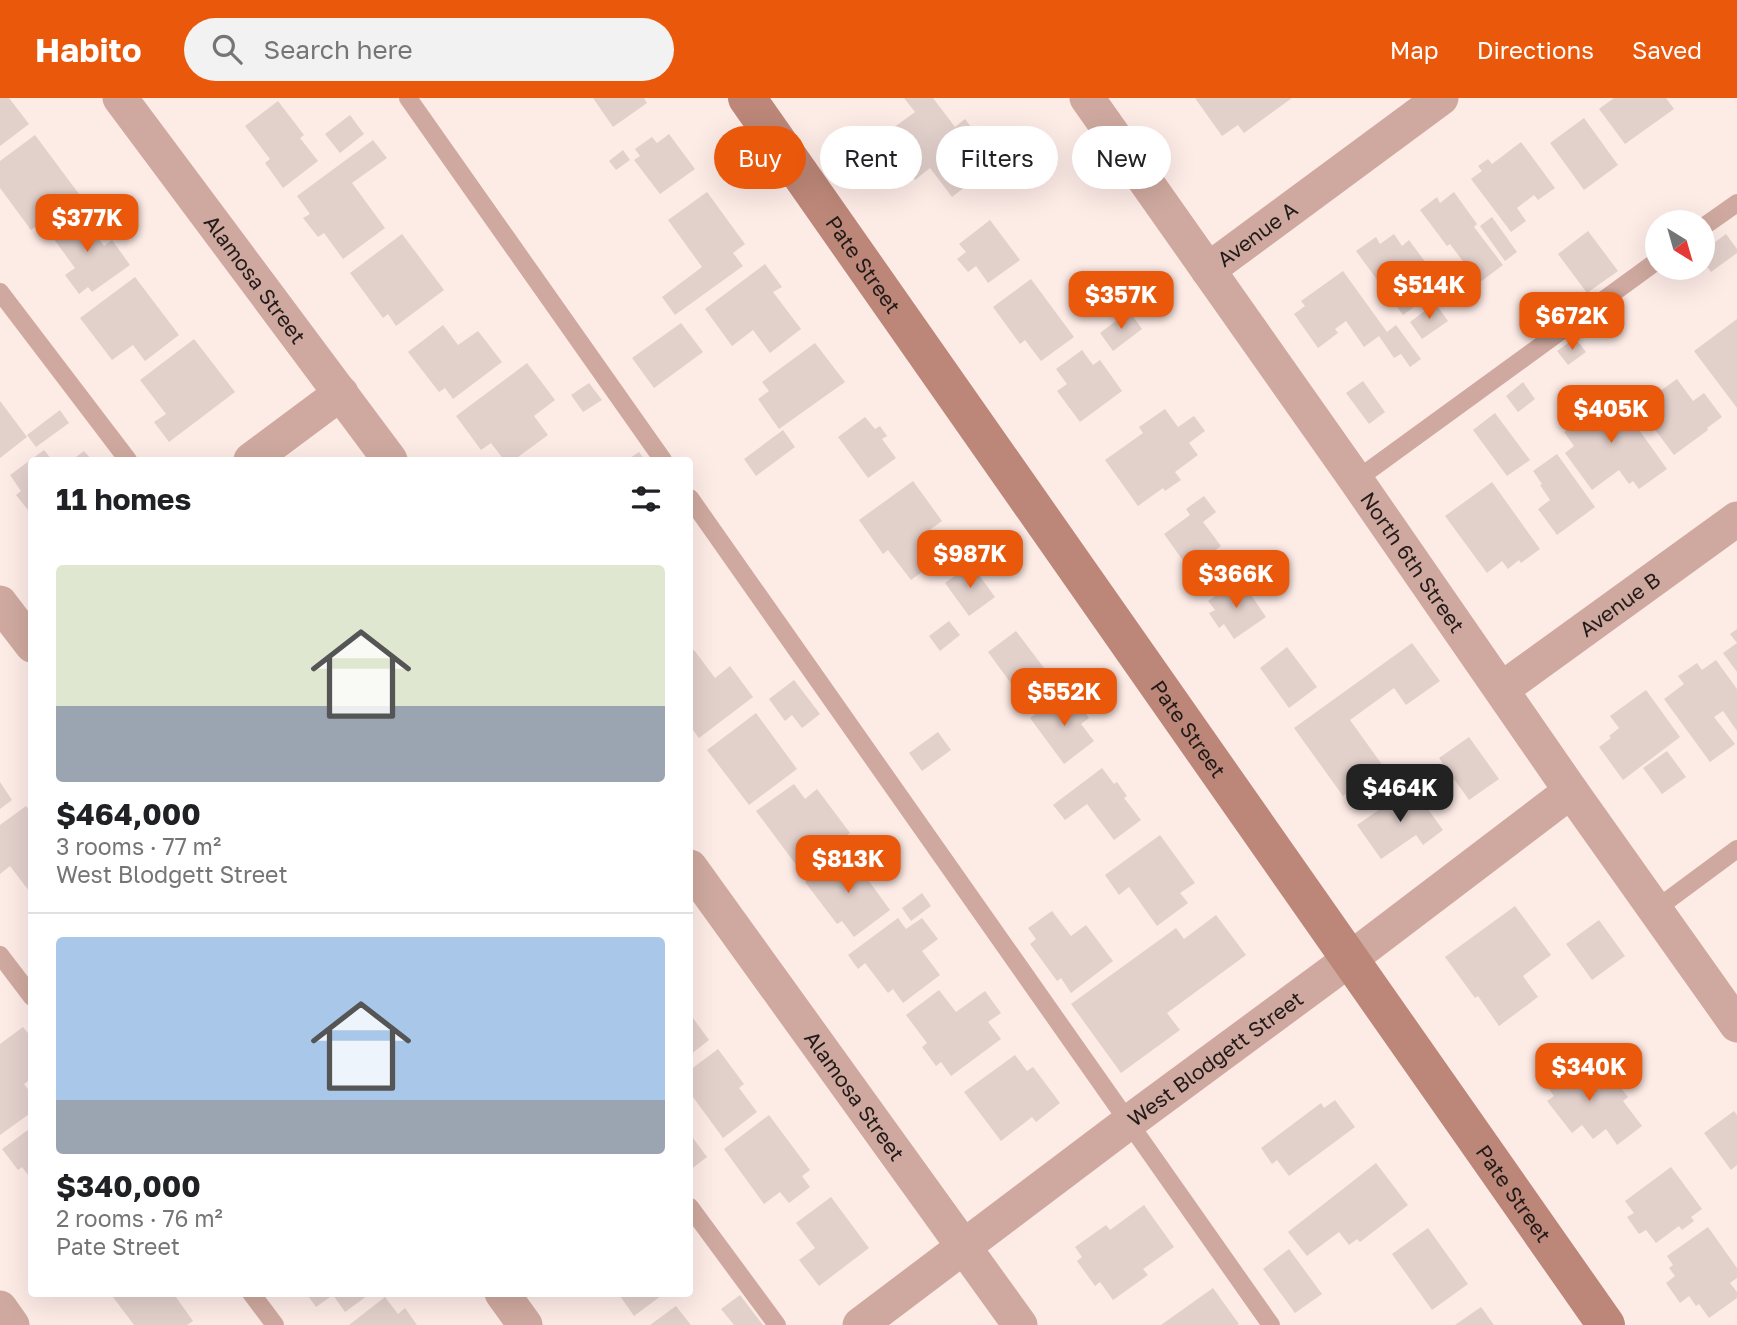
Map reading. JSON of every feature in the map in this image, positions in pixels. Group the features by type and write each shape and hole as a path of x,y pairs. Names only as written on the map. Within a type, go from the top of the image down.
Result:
{"street":[{"name":"Alamosa Street","path":"120,98 388,457"},
{"name":"Pate Street","path":"747,98 1606,1325"},
{"name":"North 6th Street","path":"1087,98 1737,1025"},
{"name":"Avenue A","path":"1208,270 1441,98"},
{"path":"255,457 341,393"},
{"name":"Avenue B","path":"1502,689 1737,519"},
{"path":"0,603 21,636"},
{"name":"West Blodgett Street","path":"860,1325 1571,791"},
{"name":"Alamosa Street","path":"693,871 1020,1325"},
{"path":"505,1297 525,1325"},
{"path":"0,1308 12,1325"}],"lane":[{"path":"408,98 661,457"},
{"path":"1715,219 1737,202"},
{"path":"1356,480 1645,270"},
{"path":"0,292 126,457"},
{"path":"693,502 1270,1325"},
{"path":"1656,909 1737,849"},
{"path":"0,955 28,992"},
{"path":"693,1211 777,1325"},
{"path":"254,1297 275,1325"}],"building":[{"path":"0,98 9,98 29,124 0,146"},
{"path":"593,98 644,98 647,103 613,127"},
{"path":"904,98 933,98 954,126 936,126 936,176 930,168 922,174 922,126 896,126 915,112"},
{"path":"1195,98 1292,98 1244,133 1238,125 1222,136"},
{"path":"1614,98 1666,98 1674,109 1625,144 1599,109"},
{"path":"278,101 304,135 300,138 318,161 283,188 265,163 270,159 245,126"},
{"path":"350,115 364,134 340,153 325,134"},
{"path":"1584,118 1618,165 1584,190 1550,143"},
{"path":"965,119 970,126 956,126"},
{"path":"669,134 695,169 660,194 634,160 640,156 635,149 652,137 657,143"},
{"path":"35,135 79,194 31,230 0,188 0,161"},
{"path":"373,140 387,158 352,183 385,228 343,259 324,233 318,237 303,218 310,214 297,196"},
{"path":"1521,142 1555,188 1538,200 1534,195 1517,208 1526,221 1511,232 1471,179 1482,171 1478,166 1488,159 1492,164"},
{"path":"623,150 630,160 616,170 609,161"},
{"path":"946,189 962,189 952,197"},
{"path":"707,192 745,244 733,253 743,266 675,315 662,297 702,267 668,220"},
{"path":"1454,192 1477,224 1474,227 1503,265 1479,283 1420,210 1437,197 1440,203"},
{"path":"78,210 104,246 112,240 130,265 92,292 88,287 79,294 65,275 75,268 48,231"},
{"path":"1492,217 1517,252 1505,261 1480,226"},
{"path":"990,220 1020,260 988,283 976,266 968,272 957,259 966,252 959,244"},
{"path":"1588,231 1618,271 1587,293 1558,254"},
{"path":"402,234 444,290 396,326 388,314 383,318 350,273"},
{"path":"1394,234 1402,246 1409,240 1443,286 1403,315 1356,251 1376,237 1380,244"},
{"path":"1726,234 1737,253 1715,269 1715,242"},
{"path":"765,264 782,287 773,292 801,329 770,353 753,330 732,346 705,309"},
{"path":"1137,271 1148,286 1130,298 1120,284"},
{"path":"1343,271 1387,332 1396,325 1421,359 1410,367 1401,354 1394,358 1379,336 1364,347 1346,321 1335,329 1338,333 1318,348 1294,314 1305,306 1301,301"},
{"path":"135,277 179,335 145,361 133,345 112,360 80,318"},
{"path":"1031,279 1074,337 1041,361 1025,340 1020,344 993,307"},
{"path":"1435,303 1448,321 1422,339 1410,322"},
{"path":"1129,311 1142,329 1113,351 1100,333"},
{"path":"1737,319 1737,408 1694,351"},
{"path":"681,323 703,352 654,388 632,358"},
{"path":"443,325 458,345 478,331 502,362 453,399 445,388 439,392 408,352"},
{"path":"1575,338 1586,352 1568,365 1557,351"},
{"path":"194,339 235,392 169,442 154,422 166,414 140,380"},
{"path":"815,343 845,382 779,429 758,399 769,391 762,382"},
{"path":"1082,350 1093,365 1100,360 1122,391 1080,422 1057,391 1067,384 1056,369"},
{"path":"527,363 555,400 534,416 548,435 518,457 502,457 491,443 481,450 456,416"},
{"path":"1677,379 1693,401 1704,393 1722,417 1674,455 1644,415 1662,402 1656,394"},
{"path":"1363,381 1385,412 1369,424 1346,393"},
{"path":"1523,382 1535,399 1518,412 1506,396"},
{"path":"589,383 602,400 583,412 571,395"},
{"path":"1605,389 1616,404 1619,402 1667,469 1639,489 1633,481 1629,484 1619,470 1592,490 1565,453 1574,446 1564,432 1587,415 1580,407"},
{"path":"1637,389 1648,403 1634,414 1623,399"},
{"path":"0,401 27,437 0,458"},
{"path":"1165,409 1178,427 1194,416 1205,431 1189,443 1198,455 1175,472 1181,480 1165,491 1163,488 1138,506 1105,460 1143,433 1139,427"},
{"path":"60,410 69,423 36,447 27,435"},
{"path":"1495,413 1530,460 1507,476 1473,430"},
{"path":"865,417 875,429 880,426 887,436 882,439 896,458 868,478 838,437"},
{"path":"783,430 795,447 756,476 744,459"},
{"path":"44,450 50,457 34,457"},
{"path":"84,451 89,457 76,457"},
{"path":"1557,454 1595,507 1557,535 1538,509 1550,500 1533,471"},
{"path":"28,462 28,510 16,495 21,491 10,475"},
{"path":"913,481 942,521 921,536 938,560 911,580 888,550 883,554 859,520"},
{"path":"1492,482 1540,549 1508,569 1502,561 1487,573 1445,516"},
{"path":"1204,496 1216,512 1203,522 1221,546 1189,569 1164,534 1190,515 1186,509"},
{"path":"971,564 995,597 969,616 945,583"},
{"path":"1240,579 1266,617 1234,639 1224,624 1219,628 1209,613 1215,610 1208,601"},
{"path":"949,621 960,635 940,651 929,636"},
{"path":"1737,629 1737,643 1730,634"},
{"path":"1016,631 1047,672 1018,693 988,652"},
{"path":"1412,643 1440,681 1406,705 1394,688 1350,720 1383,766 1343,796 1294,728"},
{"path":"1737,643 1737,672 1723,653"},
{"path":"1287,647 1317,687 1289,708 1260,668"},
{"path":"693,651 715,678 730,666 753,697 699,738 693,730"},
{"path":"1716,660 1737,689 1737,731 1723,711 1714,717 1735,744 1710,762 1664,699 1684,684 1678,676 1697,663 1702,670"},
{"path":"794,680 820,714 802,728 792,715 785,721 769,699"},
{"path":"1646,690 1680,737 1623,780 1599,747 1619,728 1610,716"},
{"path":"1073,696 1089,718 1081,724 1094,741 1064,764 1030,718 1051,702 1056,708"},
{"path":"756,713 797,769 749,805 707,750"},
{"path":"938,732 951,750 922,771 909,753"},
{"path":"1469,737 1499,779 1469,800 1439,758"},
{"path":"1667,751 1686,777 1662,794 1643,768"},
{"path":"1102,768 1114,784 1117,782 1127,796 1124,798 1141,820 1114,840 1087,804 1065,820 1053,805"},
{"path":"0,782 12,800 0,809"},
{"path":"794,784 805,799 817,789 850,833 800,870 756,811"},
{"path":"1412,787 1443,830 1423,845 1416,835 1381,859 1357,825"},
{"path":"26,806 28,809 28,890 10,866 0,874 0,825"},
{"path":"1160,835 1195,883 1180,893 1188,903 1157,926 1129,887 1119,895 1105,875"},
{"path":"847,851 890,910 854,937 842,921 837,924 805,882"},
{"path":"922,893 931,906 911,921 902,908"},
{"path":"1515,906 1551,955 1523,976 1538,997 1499,1026 1445,957"},
{"path":"1052,911 1071,936 1086,925 1113,961 1071,993 1061,978 1057,981 1030,944 1036,939 1028,928"},
{"path":"1216,915 1246,955 1167,1013 1180,1030 1121,1073 1071,1004 1176,928 1184,939"},
{"path":"898,918 906,929 922,918 938,939 922,951 940,975 903,1003 893,989 888,993 865,963 858,969 848,955"},
{"path":"1599,920 1625,956 1592,980 1566,944"},
{"path":"939,990 956,1012 985,991 1001,1013 988,1022 1001,1039 951,1076 941,1062 936,1066 922,1047 927,1043 906,1015"},
{"path":"693,1018 709,1040 693,1053"},
{"path":"23,1027 28,1033 28,1081 24,1084 28,1090 28,1115 0,1135 0,1044"},
{"path":"718,1049 744,1084 739,1088 757,1112 723,1138 693,1097 693,1068"},
{"path":"1015,1055 1027,1071 1033,1067 1060,1103 1036,1122 1032,1117 1001,1141 964,1092"},
{"path":"1573,1055 1599,1090 1614,1079 1628,1097 1623,1101 1642,1126 1617,1145 1606,1129 1593,1139 1582,1125 1572,1133 1547,1101 1554,1096 1541,1078"},
{"path":"1335,1100 1355,1127 1289,1176 1277,1160 1272,1164 1261,1148 1321,1103 1324,1108"},
{"path":"1734,1111 1737,1115 1737,1165 1731,1170 1704,1133"},
{"path":"769,1115 810,1170 802,1176 810,1187 789,1203 780,1192 764,1204 724,1149"},
{"path":"28,1130 28,1175 22,1167 18,1170 2,1149"},
{"path":"693,1138 707,1157 693,1168"},
{"path":"1376,1163 1408,1205 1360,1242 1357,1239 1349,1245 1339,1232 1307,1256 1288,1232"},
{"path":"1671,1167 1702,1209 1691,1217 1694,1221 1682,1230 1679,1226 1656,1243 1646,1230 1639,1234 1627,1217 1634,1213 1625,1201"},
{"path":"831,1197 869,1248 819,1286 799,1260 815,1248 796,1223"},
{"path":"1144,1205 1174,1247 1143,1269 1148,1275 1113,1300 1100,1282 1095,1286 1077,1261 1082,1257 1075,1247 1106,1225 1110,1230"},
{"path":"1708,1227 1737,1268 1737,1278 1730,1283 1737,1292 1737,1298 1709,1318 1689,1296 1680,1303 1666,1283 1675,1276 1669,1268 1673,1265 1667,1256"},
{"path":"1428,1228 1468,1284 1432,1310 1392,1254"},
{"path":"1289,1249 1322,1294 1295,1313 1263,1269"},
{"path":"1213,1288 1239,1324 1161,1325"},
{"path":"740,1295 763,1325 734,1325 721,1309"},
{"path":"113,1297 176,1297 193,1321 187,1325 134,1325"},
{"path":"309,1297 330,1297 316,1307"},
{"path":"334,1297 366,1297 345,1312"},
{"path":"385,1297 398,1314 405,1308 417,1325 349,1325"},
{"path":"621,1297 660,1297 634,1316"},
{"path":"676,1306 691,1325 650,1325"},
{"path":"1481,1307 1494,1325 1455,1325"}]}
